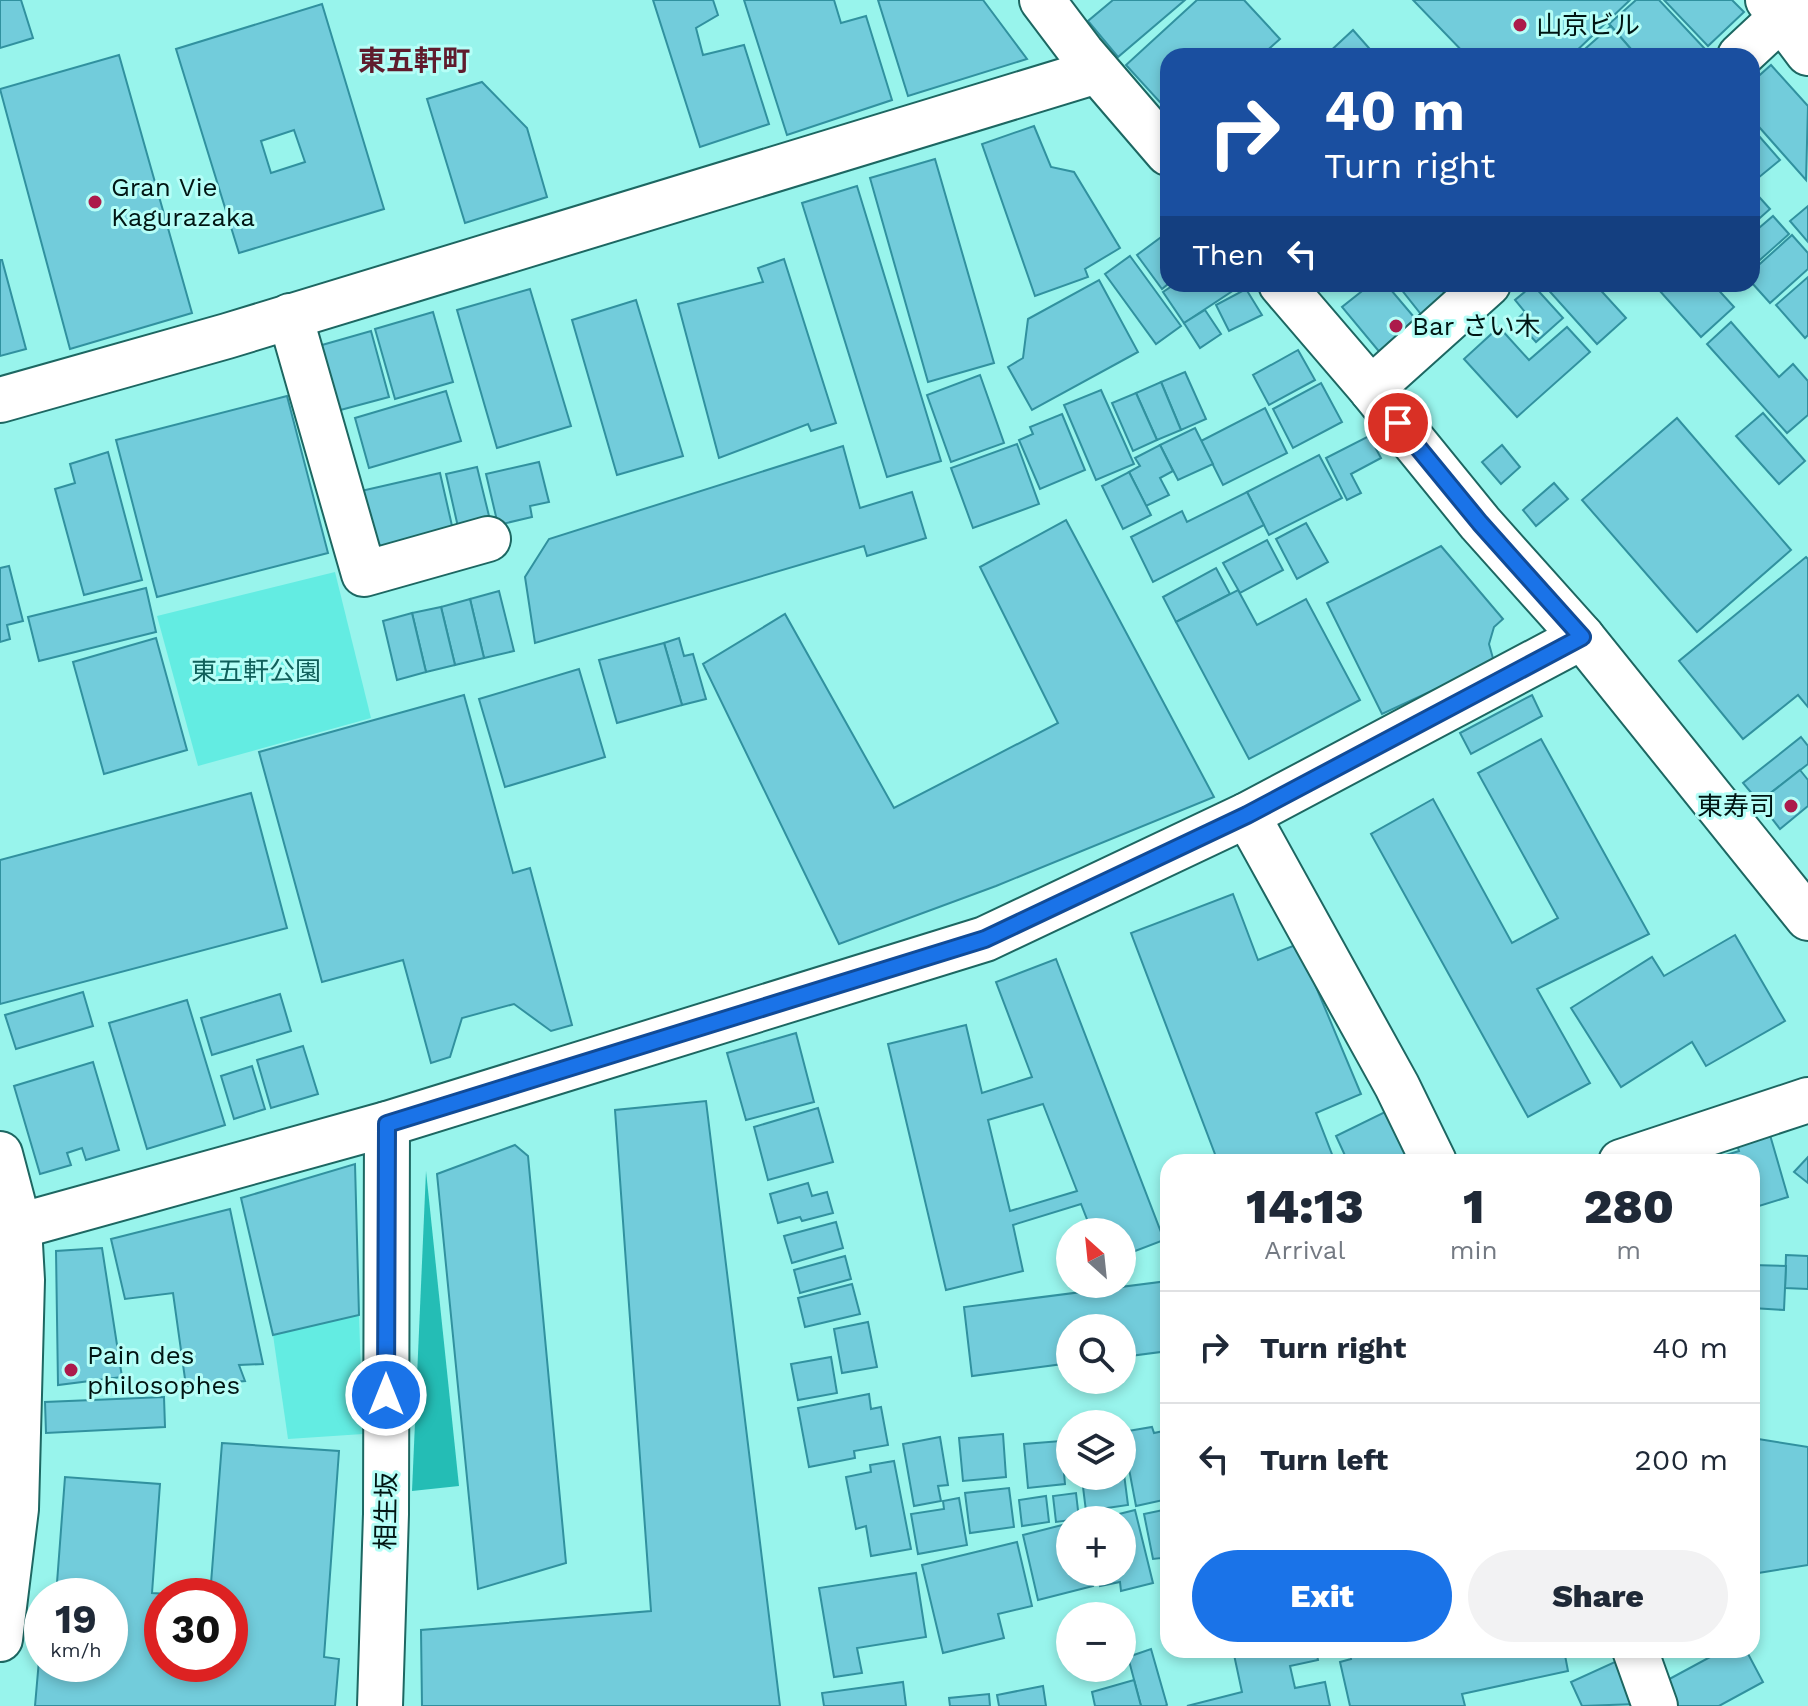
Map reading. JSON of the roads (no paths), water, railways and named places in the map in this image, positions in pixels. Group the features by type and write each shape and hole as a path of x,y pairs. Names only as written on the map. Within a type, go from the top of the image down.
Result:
{"street":[{"path":"1042,0 1097,71 1160,144"},
{"path":"1747,48 1783,6 1808,53"},
{"path":"0,400 290,316 1097,71"},
{"path":"1288,292 1480,523 1582,637 1808,918"},
{"path":"1371,389 1479,292"},
{"path":"290,316 364,574 488,539"},
{"path":"19,1226 387,1124 985,939 1247,815 1582,637"},
{"path":"1247,815 1397,1086 1430,1154"},
{"path":"1645,1154 1808,1100"},
{"name":"相生坂","path":"380,1706 386,1514 387,1124"},
{"path":"0,1154 19,1226 22,1280 16,1509 0,1639"},
{"path":"1638,1658 1655,1706"}],"place":[{"name":"山京ビル","path":"1520,25"},
{"name":"Gran Vie Kagurazaka","path":"95,202"},
{"name":"Bar さい木","path":"1396,326"},
{"name":"東寿司","path":"1791,806"},
{"name":"Pain des philosophes","path":"71,1370"}],"district":[{"name":"東五軒町","path":"414,60"}],"park label":[{"name":"東五軒公園","path":"256,671"}]}
